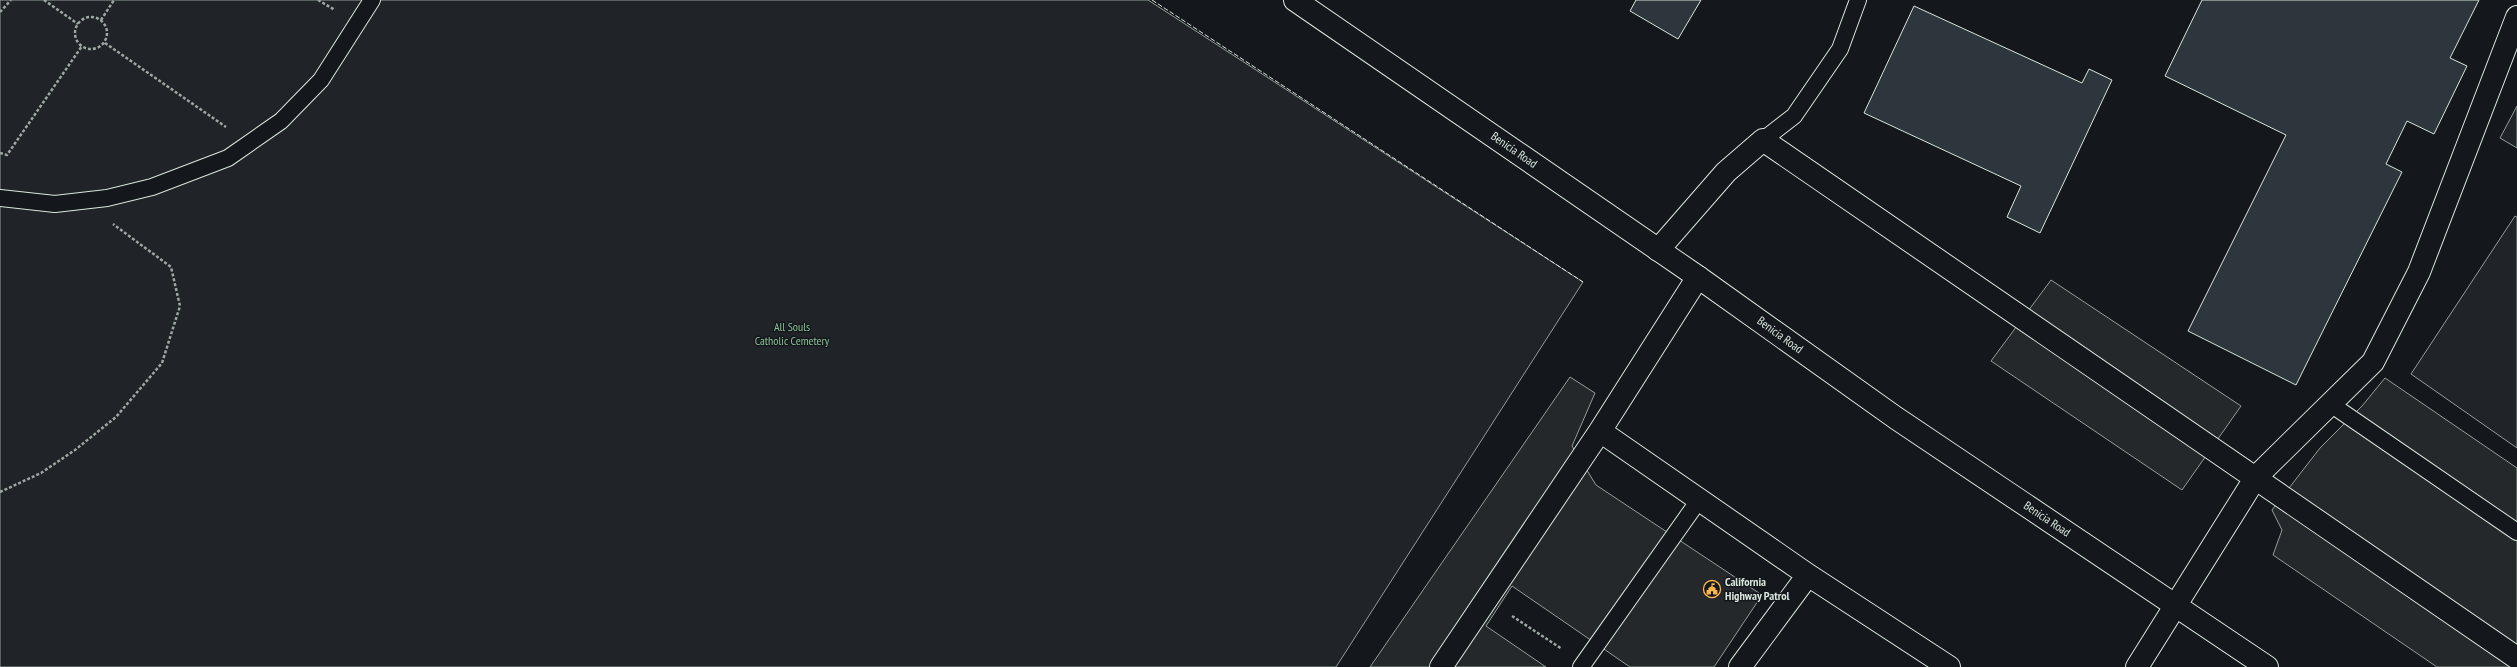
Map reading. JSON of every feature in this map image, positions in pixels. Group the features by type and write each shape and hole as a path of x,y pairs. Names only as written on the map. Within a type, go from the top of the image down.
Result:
{"street":[{"name":"Benicia Road","path":"1295,0 1698,277 1896,418 2267,667"},
{"path":"2137,667 2177,607 2256,477 2332,405 2373,362 2419,272 2517,17"},
{"path":"1658,250 1726,172 1763,140 2256,477 2517,658"},
{"path":"1441,667 1600,431 1698,277"},
{"path":"1600,431 1808,575 1949,667"},
{"path":"1740,667 1808,575"}],"lane":[{"path":"0,198 55,204 107,198 152,187 221,161 281,121 321,80 372,0"},
{"path":"1763,140 1794,116 1836,55 1858,0"},
{"path":"2332,405 2517,532"},
{"path":"1583,665 1699,500"}],"path":[{"path":"0,12 11,0"},
{"path":"44,0 78,24"},
{"path":"101,20 114,0"},
{"path":"90,17 101,20 107,27 105,43 96,49 82,46 75,37 78,24 84,18 90,17"},
{"path":"105,43 249,143"},
{"path":"0,153 7,155 82,46"},
{"path":"0,492 41,473 104,427 116,417 162,363 180,306 171,268 122,229 110,223"},
{"path":"1487,600 1583,665"}],"green space":[{"name":"All Souls Catholic Cemetery","path":"0,0 1148,0 1583,282 1336,667 0,667"},
{"path":"2517,106 2517,148 2500,138"},
{"path":"2515,216 2517,217 2517,448 2411,374"}],"shaded area":[{"path":"2051,280 2241,406 2182,490 1991,361"},
{"path":"1570,377 1595,393 1572,446 1596,485 1762,595 1714,667 1630,667 1512,586 1486,626 1546,667 1370,667"},
{"path":"2385,378 2517,468 2517,667 2437,667 2273,555 2282,530 2272,510 2320,448 2362,406"}],"building":[{"path":"1636,0 1701,0 1678,39 1630,11"},
{"path":"2202,0 2479,0 2450,58 2467,66 2434,134 2407,121 2386,164 2402,172 2296,385 2188,331 2286,135 2165,76"},
{"path":"1914,6 2082,83 2089,69 2112,80 2040,233 2007,217 2021,186 1864,113"}],"fence":[{"path":"1152,0 1583,282"}],"place":[{"name":"California Highway Patrol","path":"1712,589"}]}
